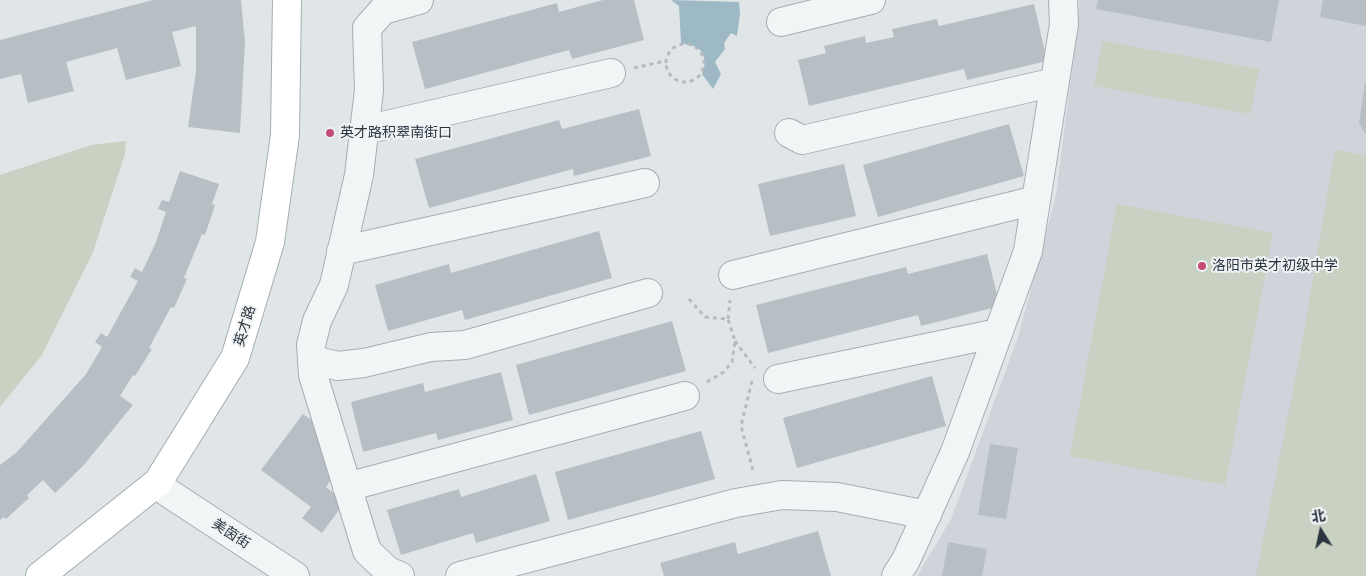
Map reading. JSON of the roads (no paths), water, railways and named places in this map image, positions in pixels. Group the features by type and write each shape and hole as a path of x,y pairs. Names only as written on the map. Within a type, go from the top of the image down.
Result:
{"main road":[{"name":"英才路","path":"40,576 158,482 235,358 270,242 284,135 287,0"},
{"name":"英才路","path":"63,576 167,492 247,364 286,246 302,139 303,0"}],"street":[{"path":"400,576 388,571 367,551 313,375 311,346 317,321 334,284 359,175 369,90 367,28 383,10 419,0"},
{"path":"781,22 871,0"},
{"path":"896,576 906,560 955,452 1028,251 1064,24 1063,0"},
{"path":"365,130 611,73"},
{"path":"789,133 802,140 1055,82"},
{"path":"342,251 645,183"},
{"path":"733,275 1036,200"},
{"path":"312,360 338,366 364,363 431,347 465,345 648,293"},
{"path":"767,374 998,333"},
{"path":"347,487 685,396"},
{"name":"美茵街","path":"167,492 295,576"},
{"path":"460,576 736,503 782,495 837,497 927,515"}],"water":[{"path":"671,0 739,2 740,14 737,36 731,33 724,43 725,49 715,62 721,74 713,89 702,74 705,63 703,53 697,47 681,43 679,6"}],"place":[{"name":"英才路积翠南街口","path":"330,133"},
{"name":"洛阳市英才初级中学","path":"1202,266"}]}
